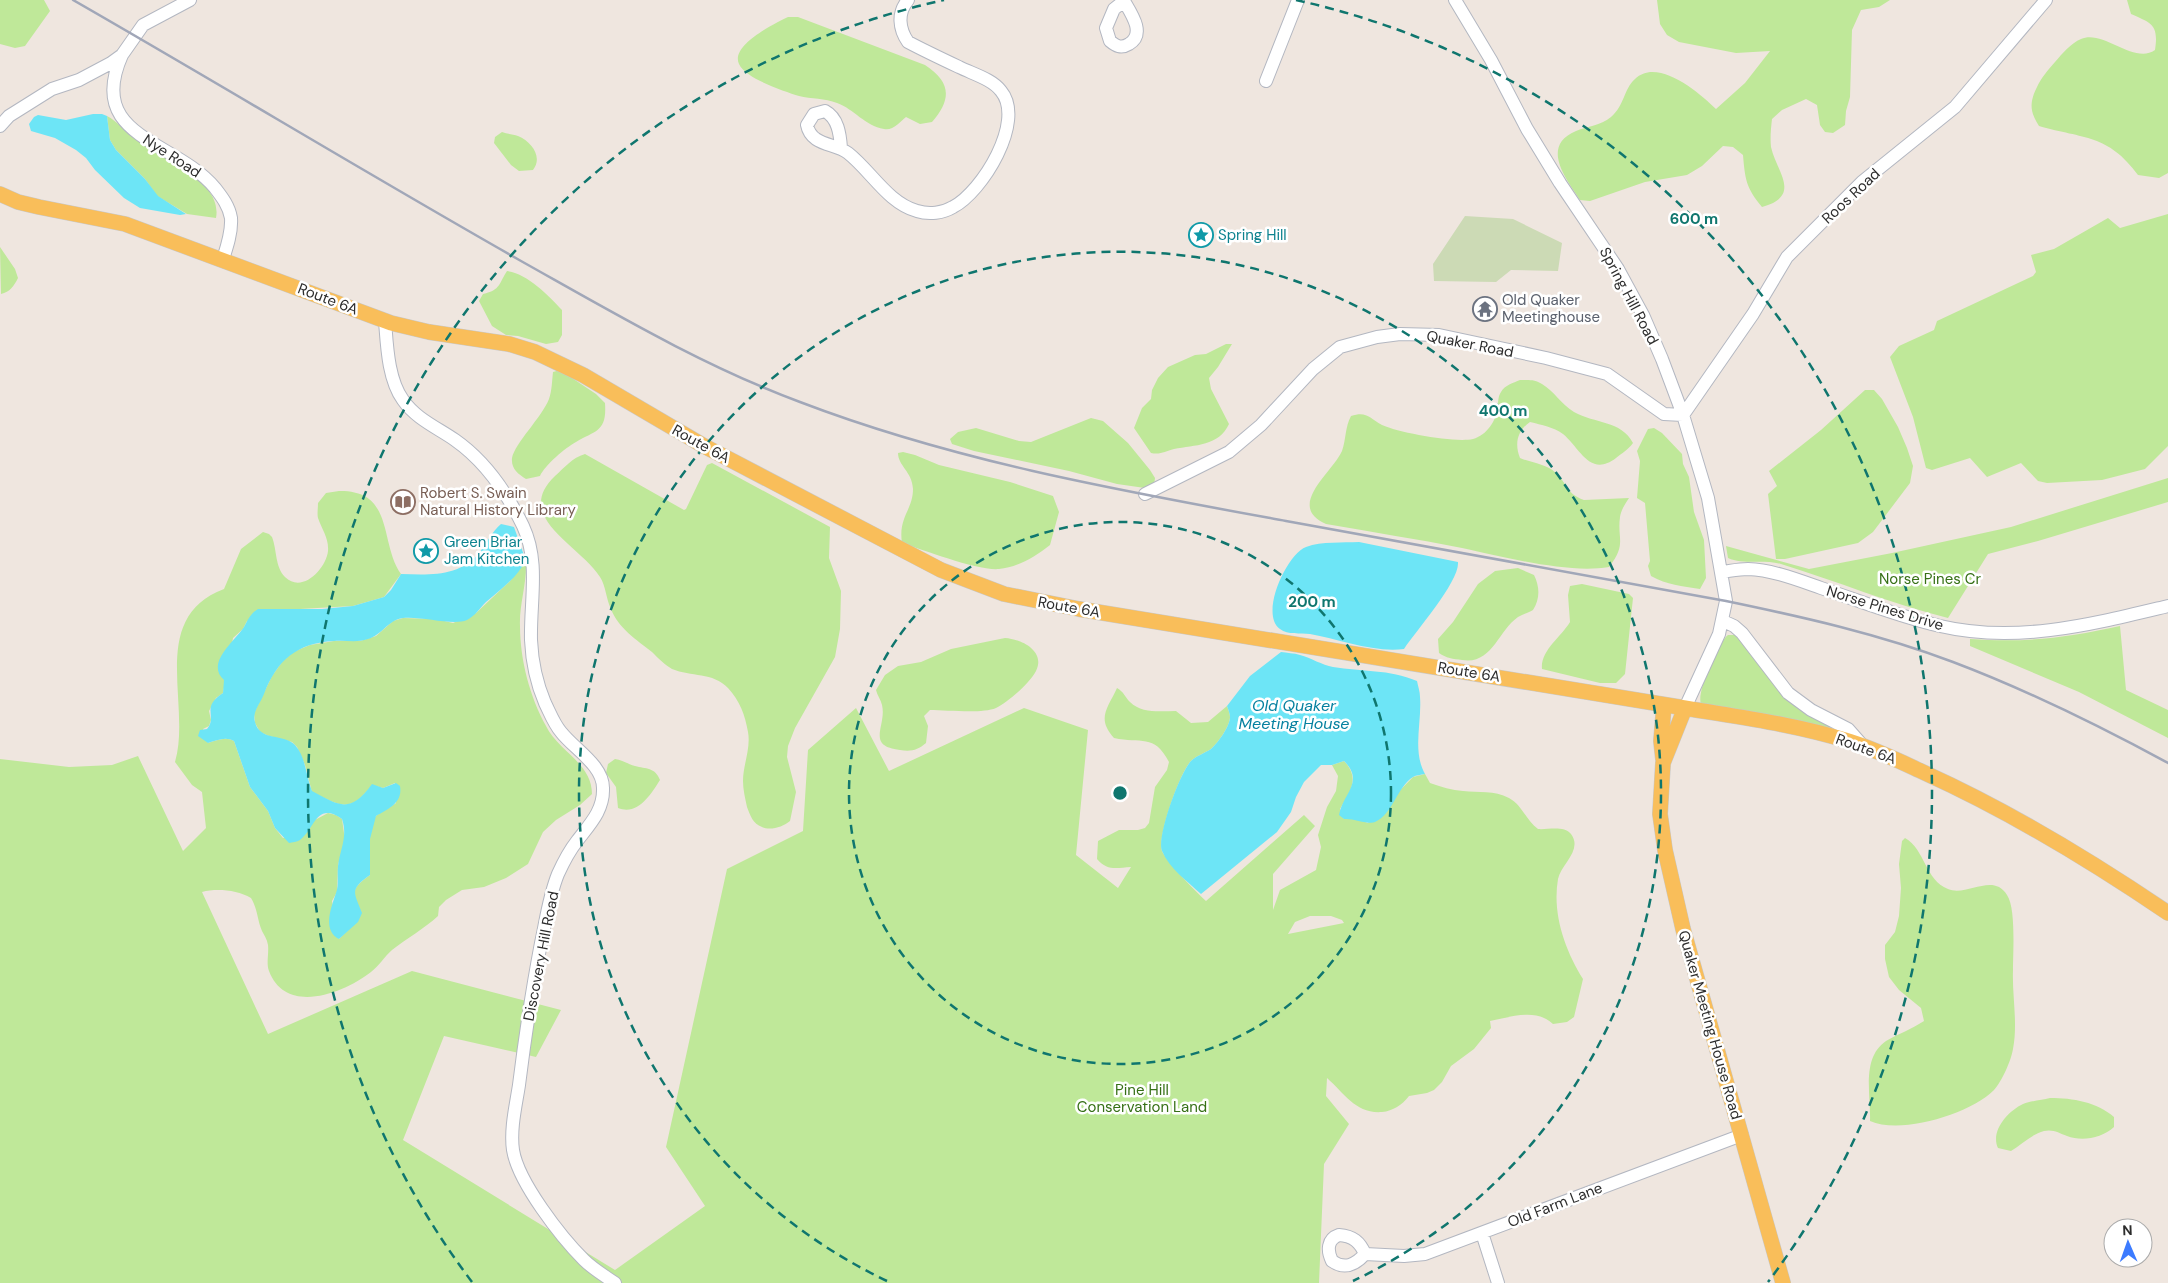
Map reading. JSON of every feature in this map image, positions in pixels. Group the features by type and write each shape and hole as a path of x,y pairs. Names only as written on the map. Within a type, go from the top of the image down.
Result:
{"main road":[{"name":"Route 6A","path":"0,194 18,202 125,224 385,321 429,332 509,344 552,359 583,375 704,446 914,557 957,578 1004,594 1165,623 1685,708 1803,730 1863,746 1942,780 2023,821 2085,858 2168,913"},
{"name":"Quaker Meeting House Road","path":"1664,705 1661,741 1663,763 1660,814 1669,873 1783,1283"},
{"name":"Quaker Meeting House Road","path":"1663,763 1685,708"}],"street":[{"path":"0,126 9,116 31,101 52,89 97,71 122,55 143,25 190,0"},
{"path":"841,148 866,169 885,191 905,206 917,212 939,213 953,208 962,201 984,175 1002,145 1008,128 1009,114 1002,92 996,85 908,42 901,32 900,19 904,5 908,0"},
{"path":"1266,81 1298,0"},
{"name":"Roos Road","path":"1683,415 1753,314 1787,257 1862,182 1955,107 2046,0"},
{"name":"Spring Hill Road","path":"1456,1 1492,60 1527,129 1560,183 1618,269 1643,315 1683,415 1708,498 1726,601 1723,622 1685,708"},
{"name":"Nye Road","path":"122,55 112,84 112,97 120,117 129,127 203,174 221,195 231,219 228,246 224,260"},
{"name":"Discovery Hill Road","path":"385,321 395,384 403,401 420,417 455,439 476,458 500,486 524,529 533,561 531,638 534,673 539,688 560,731 593,765 604,785 600,807 594,820 575,842 559,872 550,896 535,975 521,1068 513,1129 513,1149 524,1182 548,1216 584,1260 615,1283"},
{"name":"Quaker Road","path":"1145,494 1229,452 1261,425 1313,368 1340,347 1377,337 1400,334 1438,335 1546,358 1607,374 1664,414 1683,415"},
{"name":"Norse Pines Drive","path":"1722,572 1747,569 1787,576 1903,616 1941,626 1977,632 2024,633 2066,629 2168,606"},
{"path":"1723,622 1738,629 1792,697 1811,710 1848,729 1863,746"},
{"name":"Old Farm Lane","path":"1365,1254 1404,1256 1425,1254 1742,1135"},
{"path":"1482,1233 1498,1283"}],"green space":[{"path":"0,0 44,0 50,11 25,46 15,48 0,44"},
{"path":"1657,0 1890,0 1879,7 1861,10 1852,30 1850,97 1845,125 1833,133 1825,132 1820,125 1817,105 1806,99 1782,110 1772,119 1771,147 1784,182 1784,190 1781,196 1774,202 1762,207 1747,183 1743,155 1733,147 1723,146 1702,166 1687,175 1645,182 1590,201 1580,200 1568,182 1559,163 1559,145 1565,137 1576,131 1598,124 1611,117 1619,108 1631,83 1644,73 1666,74 1677,79 1689,86 1716,109 1745,83 1770,51 1736,53 1679,42 1667,35 1660,24"},
{"path":"2127,0 2168,0 2168,173 2159,178 2138,175 2116,152 2094,140 2039,126 2032,112 2034,93 2041,80 2064,52 2077,41 2090,37 2138,53 2147,53 2155,50 2156,35 2152,26 2131,14"},
{"path":"788,17 798,17 925,65 940,78 946,91 939,114 932,122 920,124 906,117 899,124 884,129 871,125 837,103 799,96 766,84 749,75 739,64 738,57 741,49 747,42"},
{"path":"107,116 141,143 190,173 202,183 211,193 216,205 216,218 187,214 157,196 145,179 116,150 110,140"},
{"path":"502,132 518,136 532,146 537,160 533,170 519,171 511,165 494,143 495,137"},
{"path":"2168,214 2168,446 2145,469 2102,480 2047,483 2038,481 2021,463 1987,477 1970,458 1932,470 1926,468 1913,417 1890,357 1899,346 1934,330 1937,321 2033,276 2036,272 2031,255 2054,249 2108,218 2120,228"},
{"path":"1465,216 1513,219 1562,243 1558,271 1511,270 1496,282 1434,281 1433,264"},
{"path":"0,247 15,269 18,278 7,292 1,294"},
{"path":"507,271 530,281 562,310 562,335 558,342 546,344 518,336 506,335 492,326 479,301 483,294 496,288"},
{"path":"1226,344 1232,344 1209,378 1211,389 1229,424 1225,431 1213,441 1160,453 1151,453 1134,428 1142,408 1151,399 1152,390 1158,378 1168,367 1195,355 1206,354"},
{"path":"560,370 596,394 605,403 604,420 599,429 556,457 540,476 526,479 514,468 512,458 518,445 546,406 549,399 553,372"},
{"path":"1520,380 1539,382 1574,412 1615,426 1622,430 1633,443 1616,458 1599,465 1586,459 1563,434 1547,426 1530,422 1520,433 1517,442 1520,458 1552,470 1573,494 1584,500 1629,498 1622,509 1620,517 1620,547 1609,567 1593,569 1536,564 1445,545 1326,524 1315,517 1310,508 1311,499 1315,489 1342,451 1351,416 1361,414 1382,425 1414,434 1454,440 1473,439 1487,431 1493,422 1497,412 1499,395 1509,384"},
{"path":"1865,390 1874,390 1882,399 1898,427 1913,466 1910,483 1873,532 1858,543 1785,559 1776,559 1768,494 1777,486 1769,471 1821,430"},
{"path":"1091,418 1103,421 1128,443 1155,478 1154,486 1145,488 1117,484 1069,471 974,451 952,444 950,439 958,432 976,428 1019,441 1031,442"},
{"path":"1654,428 1662,433 1682,454 1683,464 1689,477 1694,512 1704,540 1706,578 1700,589 1675,585 1657,579 1651,576 1648,566 1650,561 1645,503 1637,498 1640,461 1637,451 1648,429"},
{"path":"903,452 939,465 1010,482 1053,496 1059,512 1050,545 1026,561 1013,566 990,569 937,555 902,543 902,527 911,503 913,489 910,478 900,462 898,453"},
{"path":"585,454 684,510 707,465 712,463 830,527 829,558 841,591 840,629 835,657 795,728 788,746 787,757 796,792 790,821 784,825 776,828 759,826 748,810 743,781 749,738 745,720 736,698 728,688 716,679 672,669 628,633 614,616 600,577 591,565 554,530 545,518 541,505 544,491 565,466"},
{"name":"Norse Pines Cr","path":"2168,478 2168,502 1988,554 1948,618 1906,606 1781,564 1740,561 1728,558 1726,546 1809,569 2011,527"},
{"name":"Pine Hill Conservation Land","path":"339,491 357,493 369,499 383,520 394,561 401,574 384,597 353,606 300,609 247,621 243,629 233,638 223,693 216,698 209,711 211,720 209,726 203,729 208,743 225,739 234,741 250,787 268,811 275,828 283,838 306,833 313,821 328,813 342,819 345,840 338,865 337,892 332,901 339,939 351,927 360,909 354,893 357,886 370,875 369,844 371,828 376,816 396,803 395,783 383,788 372,785 351,804 338,804 312,792 305,765 297,747 292,742 260,732 255,723 254,713 272,676 282,662 293,652 310,645 334,641 360,641 376,636 393,621 403,618 436,619 453,623 476,613 510,581 526,561 520,639 527,678 540,715 551,735 581,765 591,783 592,794 580,805 556,820 543,832 528,864 506,878 484,887 462,890 446,900 439,907 438,916 392,950 371,972 360,980 331,993 302,997 288,993 277,985 268,968 268,943 260,927 251,898 240,893 227,891 214,890 202,892 268,1034 412,971 561,1010 536,1057 444,1036 403,1140 615,1270 705,1206 666,1147 727,869 803,831 808,750 856,708 889,771 1024,708 1088,730 1076,855 1118,888 1131,867 1112,868 1101,863 1097,859 1098,841 1119,830 1145,828 1149,823 1155,787 1167,770 1169,762 1158,747 1152,743 1114,738 1109,731 1106,725 1105,713 1117,688 1135,706 1152,711 1176,711 1191,723 1208,722 1227,706 1230,717 1228,725 1217,743 1211,749 1191,761 1186,767 1170,805 1161,844 1165,856 1206,901 1304,815 1315,826 1273,874 1273,910 1280,890 1316,870 1321,847 1318,835 1327,807 1336,791 1338,776 1332,765 1344,761 1352,773 1352,785 1340,809 1344,819 1354,818 1368,823 1413,777 1425,774 1430,783 1442,787 1459,791 1503,795 1513,801 1538,829 1555,828 1568,831 1574,840 1573,851 1558,879 1557,905 1566,944 1583,979 1574,1017 1567,1022 1553,1024 1547,1019 1531,1015 1490,1021 1491,1028 1474,1049 1451,1066 1442,1082 1434,1090 1409,1096 1397,1107 1382,1112 1365,1110 1358,1106 1327,1078 1326,1096 1349,1124 1324,1164 1319,1283 0,1283 0,759 69,767 112,765 138,756 183,851 206,828 202,792 192,785 175,762 179,739 177,665 179,641 186,620 200,602 224,589 241,549 263,532 272,537 279,568 285,577 292,582 299,583 306,581 318,572 323,565 328,551 326,538 318,518 318,503 326,493","holes":["1310,916 1331,916 1342,920 1344,923 1288,934 1295,922"]},
{"path":"1518,568 1534,575 1536,579 1538,597 1533,610 1518,617 1511,623 1494,646 1481,657 1472,660 1462,660 1450,658 1439,653 1438,639 1453,622 1478,584 1495,571"},
{"path":"1582,584 1629,594 1633,598 1625,674 1616,683 1600,683 1542,669 1544,656 1570,622 1568,595 1570,586"},
{"path":"2120,626 2126,690 2168,710 2168,738 2079,692 1970,646 1970,639 2027,640 2082,634"},
{"path":"1728,635 1737,635 1786,695 1843,732 1701,704 1700,698 1709,668 1719,647"},
{"path":"1005,638 1018,641 1030,647 1038,658 1036,671 1018,692 1001,705 990,710 930,710 924,716 928,726 926,743 917,749 904,751 889,748 883,744 880,740 882,705 876,690 885,675 898,666 921,662 951,649"},
{"path":"615,759 653,771 660,780 643,802 632,809 618,808 616,787 606,773 608,764"},
{"path":"1905,838 1917,849 1934,879 1940,885 1955,891 1995,885 2001,888 2007,895 2010,901 2013,920 2015,1029 2013,1049 2003,1076 1994,1090 1983,1099 1969,1107 1935,1120 1917,1124 1883,1125 1870,1121 1869,1078 1873,1057 1878,1048 1886,1041 1924,1021 1921,1008 1899,990 1889,977 1885,959 1885,945 1895,932 1899,916 1901,888 1899,864 1902,841"},
{"path":"2050,1098 2076,1100 2092,1104 2114,1117 2114,1127 2104,1134 2085,1139 2073,1138 2053,1131 2044,1131 2031,1137 2011,1151 1998,1148 1996,1135 1998,1128 2012,1111 2023,1104"}],"water":[{"path":"93,114 107,116 110,140 116,150 145,179 158,196 186,214 180,215 140,208 124,198 76,150 55,138 31,131 29,124 38,115 66,120"},
{"path":"501,524 514,527 526,561 512,580 467,620 454,622 403,618 393,622 368,639 321,642 309,645 282,663 269,682 255,711 255,722 262,732 290,741 299,750 312,791 337,803 344,804 357,800 372,784 383,788 396,783 400,786 399,797 394,805 376,816 370,839 370,875 359,884 355,892 362,913 358,922 339,939 331,930 329,918 338,883 338,866 344,837 342,819 333,814 321,815 300,840 289,843 275,828 268,811 250,787 234,741 225,739 208,743 198,736 200,730 207,729 210,724 212,703 223,693 224,680 219,673 218,667 220,659 251,615 258,609 322,609 353,606 384,597 401,574 444,573 463,566 480,552"},
{"path":"1359,542 1458,562 1457,570 1445,593 1404,649 1381,649 1310,634 1290,633 1280,629 1274,621 1274,598 1284,572 1299,552 1306,547 1319,544"},
{"name":"Old Quaker Meeting House","path":"1281,652 1298,654 1333,667 1396,674 1417,681 1420,697 1418,746 1421,765 1425,774 1414,776 1408,781 1386,813 1375,822 1369,823 1344,819 1339,815 1353,782 1350,768 1344,761 1332,765 1321,765 1304,782 1291,812 1277,832 1201,894 1174,869 1162,851 1162,833 1170,805 1186,767 1195,758 1211,749 1226,729 1230,717 1227,706 1250,676"}],"railway":[{"path":"73,0 465,229 624,319 728,372 800,402 919,442 1040,473 1224,510 1726,601 1841,627 1925,652 2008,684 2115,735 2168,763"}],"place":[{"name":"Spring Hill","path":"1201,235"},
{"name":"Old Quaker Meetinghouse","path":"1485,309"},
{"name":"Robert S. Swain Natural History Library","path":"403,502"},
{"name":"Green Briar Jam Kitchen","path":"426,551"}]}
